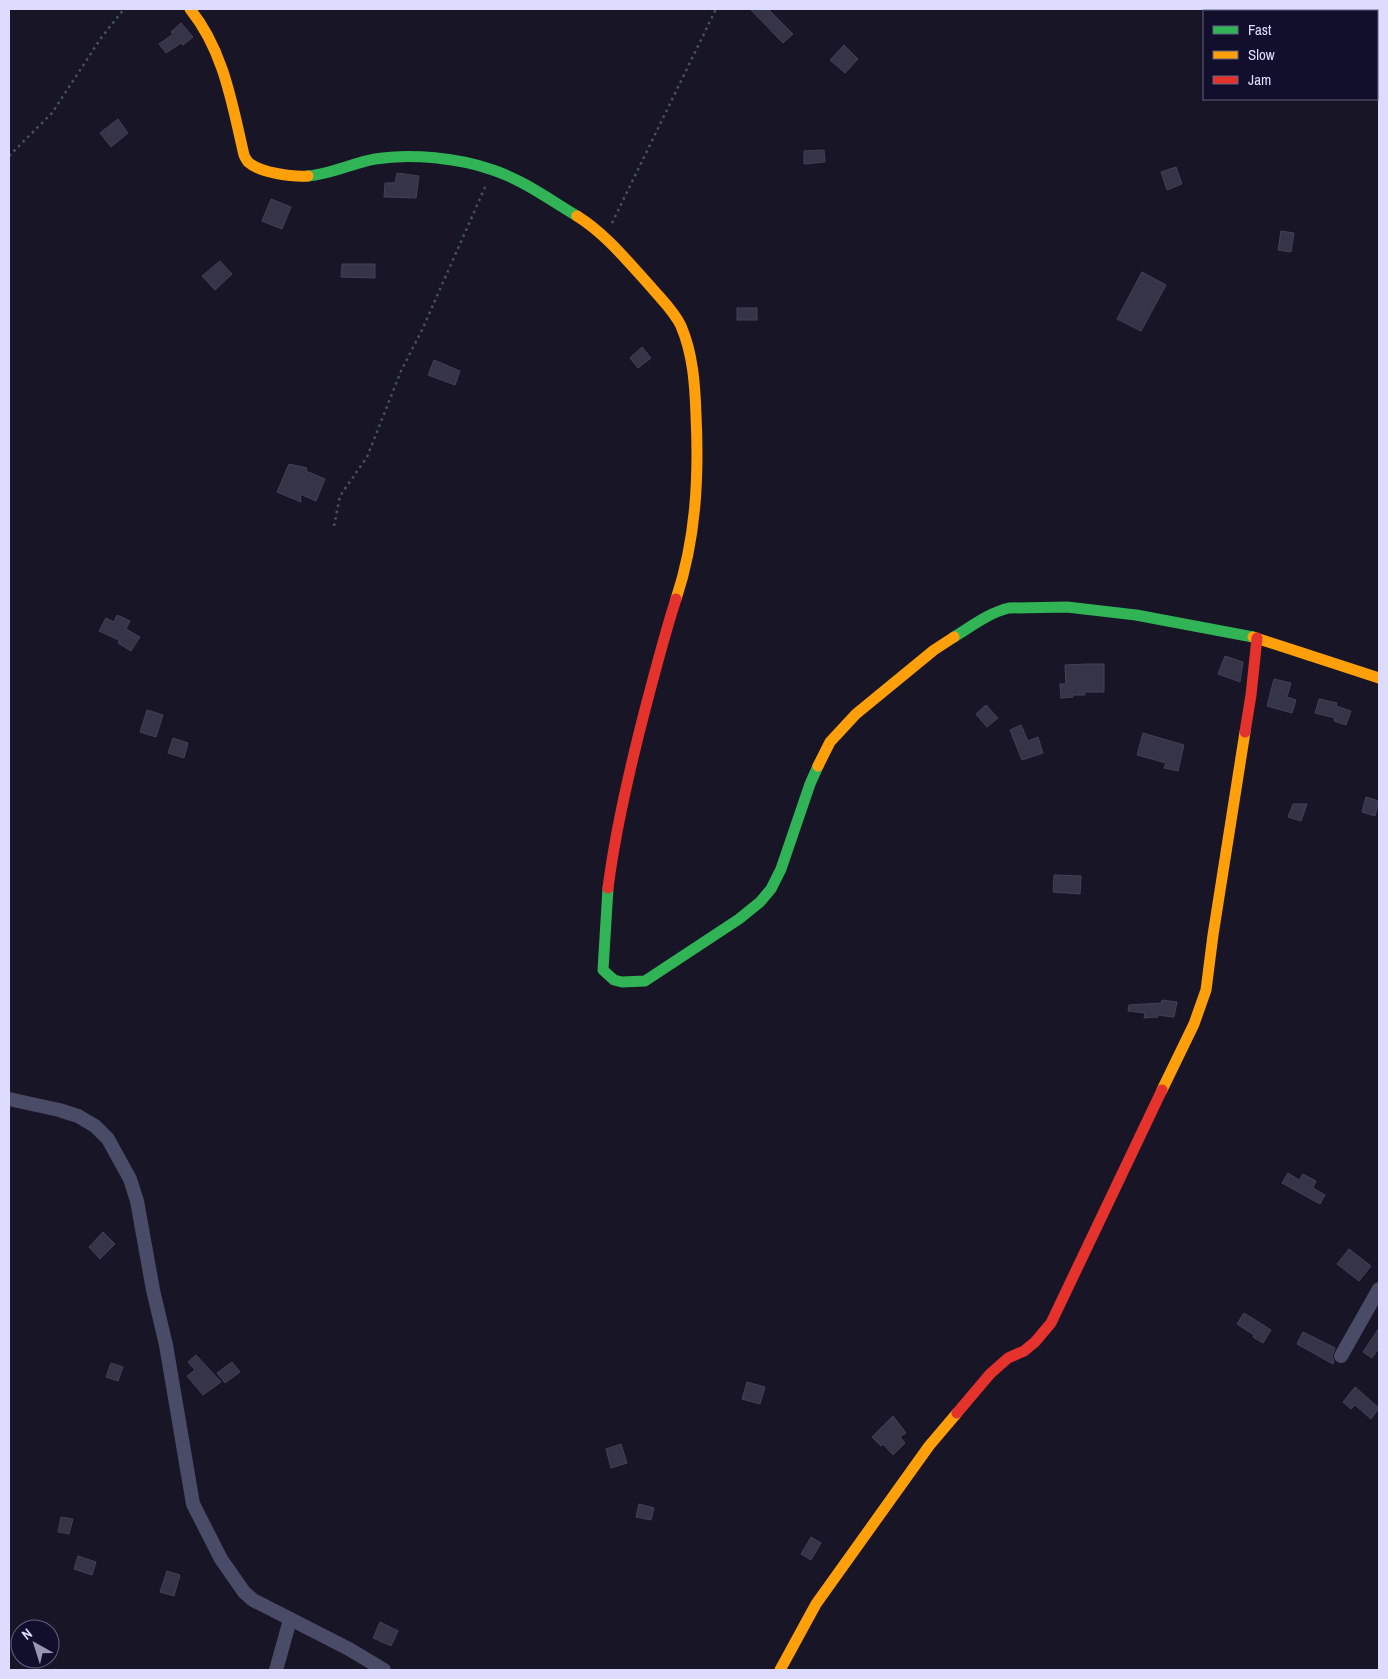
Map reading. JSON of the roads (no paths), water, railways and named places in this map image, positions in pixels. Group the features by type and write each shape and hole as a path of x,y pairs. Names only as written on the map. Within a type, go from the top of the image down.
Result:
{"street":[{"path":"190,9 197,16 219,57 244,155 252,165 273,173 304,176 318,175 375,159 397,156 450,160 493,170 524,184 588,223 605,238 666,304 676,316 681,326 693,369 698,432 695,505 686,568 646,704 612,854 606,903 603,970 614,980 622,982 645,981 739,919 767,896 781,869 810,784 830,742 856,714 934,650 992,613 1009,608 1067,607 1136,615 1257,638 1379,678"},
{"path":"780,1670 816,1604 929,1446 990,1374 1008,1358 1024,1351 1035,1342 1051,1323 1194,1024 1206,990 1251,695 1257,638"},
{"path":"9,1099 59,1110 78,1116 95,1126 108,1139 130,1179 137,1201 153,1290 166,1345 193,1504 221,1559 244,1592 253,1600 349,1648 384,1670"},
{"path":"1341,1356 1379,1289"},
{"path":"276,1670 290,1620"}]}
